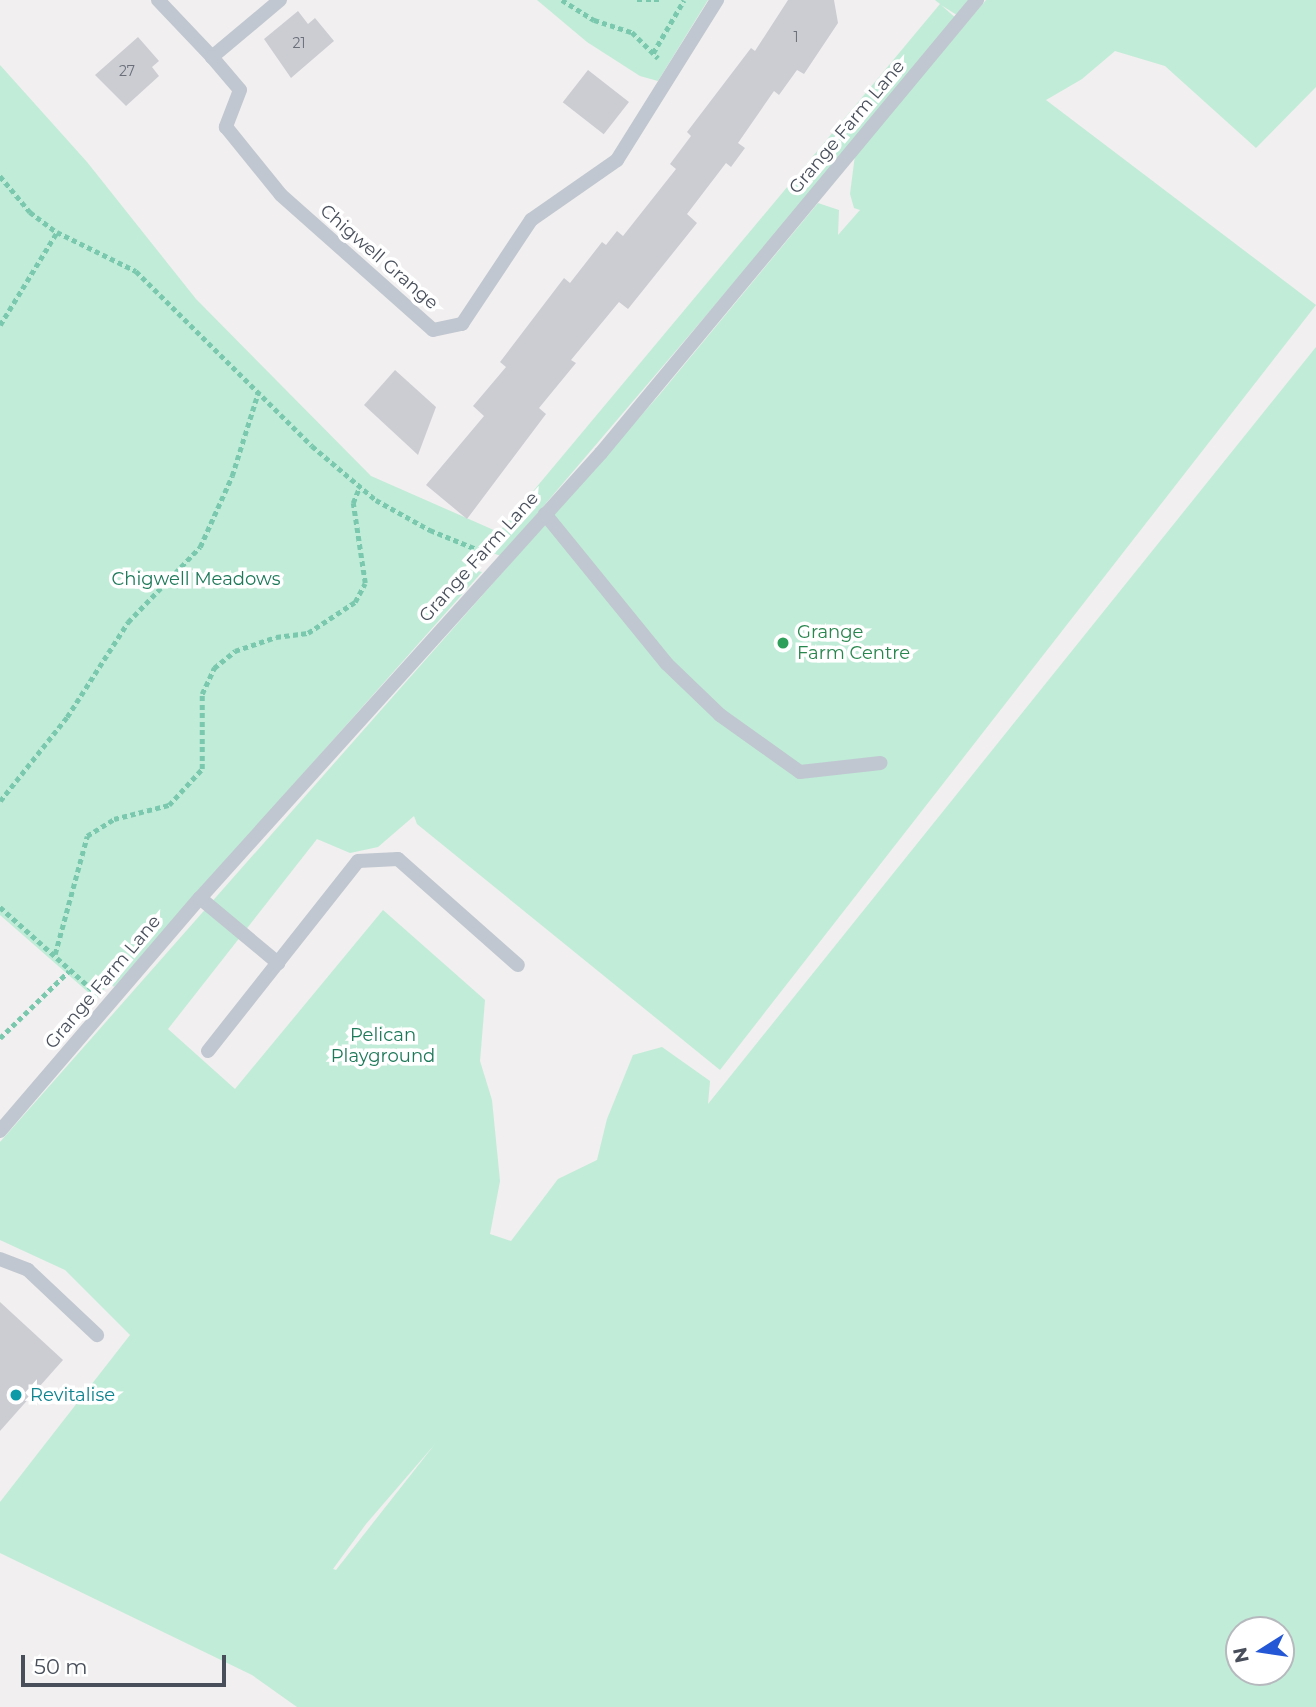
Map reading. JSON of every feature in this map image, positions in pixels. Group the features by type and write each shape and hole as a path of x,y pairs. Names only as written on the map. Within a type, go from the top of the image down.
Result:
{"lane":[{"name":"Chigwell Grange","path":"158,0 240,90 226,127 281,195 433,330 462,324 531,220 617,160 674,73 717,0"},
{"path":"212,57 280,0"},
{"name":"Grange Farm Lane","path":"0,1131 200,898 545,513 977,0"},
{"path":"545,513 667,664 720,715 800,772 880,764"},
{"path":"208,1051 358,861 398,859 518,965"},
{"path":"200,898 278,962"},
{"path":"0,1259 28,1270 97,1335"}],"path":[{"path":"562,0 594,20 632,32 674,73"},
{"path":"638,0 659,0"},
{"path":"653,52 684,0"},
{"path":"0,176 30,212 57,232 136,271 258,393 360,486 430,530 502,560"},
{"path":"0,325 57,232"},
{"path":"0,801 67,717 128,622 200,547 232,476 258,393"},
{"path":"55,954 88,836 114,819 169,805 202,769 202,694 214,668 235,651 276,637 308,633 355,602 365,583 353,503 360,486"},
{"path":"0,907 109,1004"},
{"path":"0,1038 69,971"}],"green space":[{"path":"537,0 708,0 658,81 640,76 587,42"},
{"path":"935,0 973,0 960,17 941,5 958,20 501,556 484,550 940,4"},
{"name":"Pelican Playground","path":"986,0 1316,0 1316,87 1256,148 1165,66 1115,51 1082,79 1046,100 1316,305 720,1070 417,824 414,816 378,847 350,853 317,839 168,1029 235,1089 383,910 485,1000 480,1061 492,1100 500,1181 490,1234 511,1241 558,1179 597,1160 607,1119 633,1055 662,1047 710,1081 708,1104 1316,347 1316,1707 297,1707 252,1675 0,1553 0,1502 130,1335 65,1270 0,1240 0,1142 660,394 818,203 839,210 838,235 860,210 854,208 850,194 855,155","holes":["435,1444 336,1570 333,1569 366,1524"]},
{"name":"Chigwell Meadows","path":"0,65 87,162 196,299 371,476 496,531 464,568 482,572 114,987 110,983 96,999 0,915"}],"building":[{"path":"788,0 834,0 838,23 804,74 797,70 779,95 774,91 738,143 745,148 731,167 726,163 687,214 697,223 628,309 619,302 571,360 576,363 539,408 546,414 467,519 426,485 484,416 473,406 506,367 500,362 564,278 570,283 602,242 606,245 617,231 623,236 676,169 670,164 691,136 687,132 751,48 755,51"},
{"path":"298,11 308,24 315,18 334,41 291,78 264,39"},
{"path":"138,37 159,61 152,67 159,76 126,106 95,75"},
{"path":"588,70 629,102 604,134 563,102"},
{"path":"395,370 436,407 418,455 364,405"},
{"name":"Revitalise","path":"0,1302 63,1360 0,1431"}],"place":[{"name":"Grange Farm Centre","path":"783,643"},
{"name":"Revitalise","path":"16,1395"}]}
